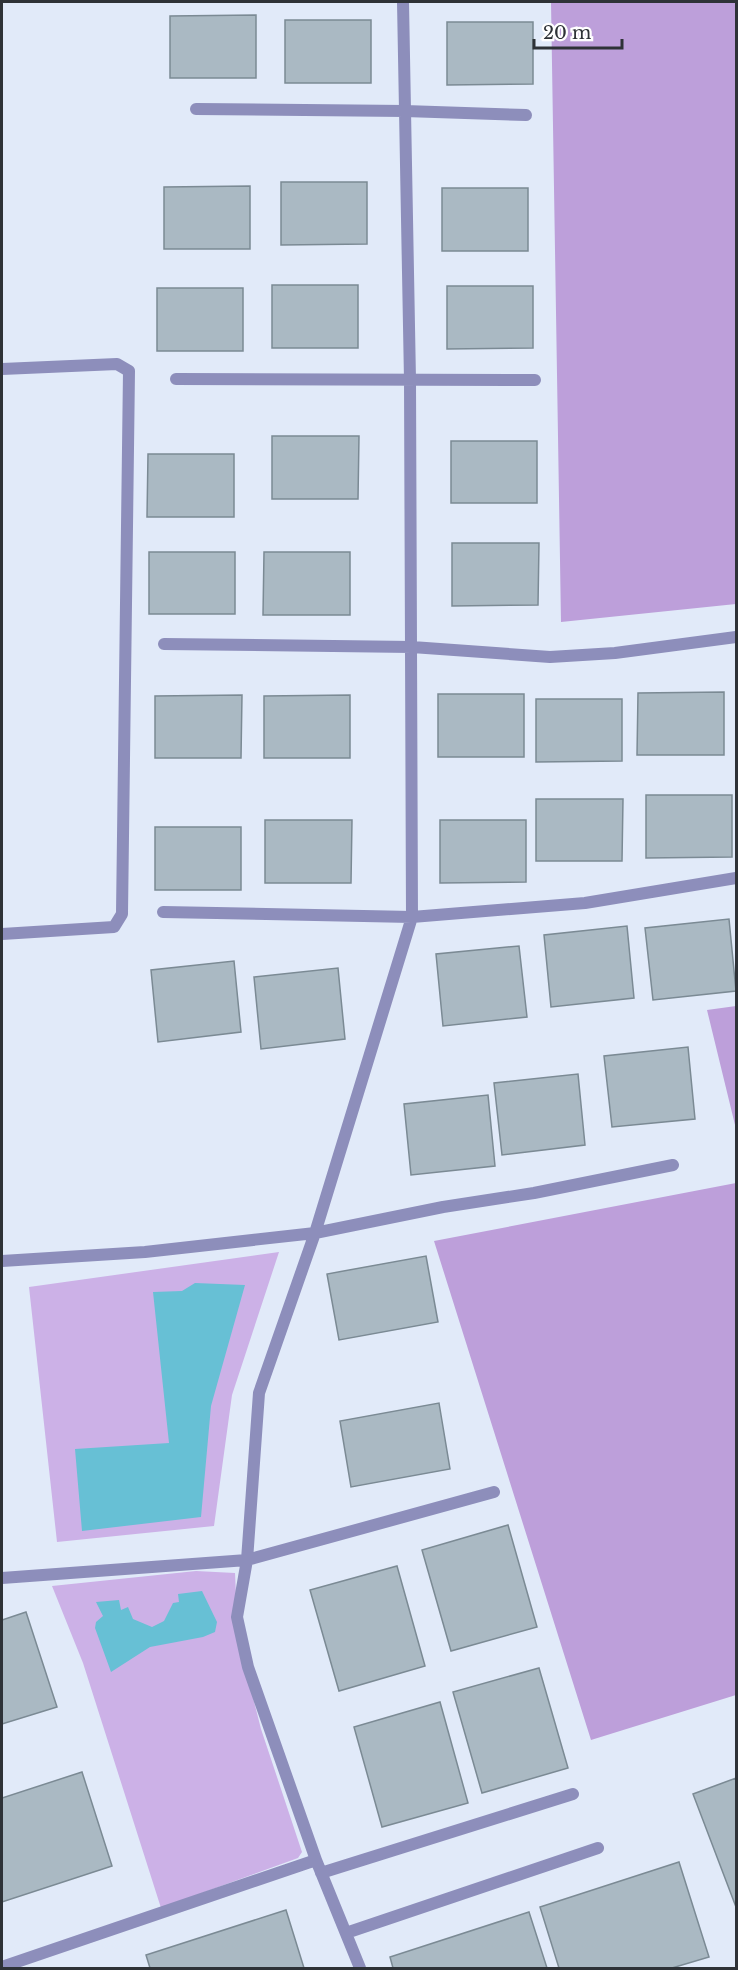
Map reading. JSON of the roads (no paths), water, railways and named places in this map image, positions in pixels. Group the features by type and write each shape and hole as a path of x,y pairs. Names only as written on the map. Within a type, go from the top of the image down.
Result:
{"street":[{"path":"360,1968 316,1860 248,1667 237,1617 246,1560 259,1393 315,1233 412,917 410,380 403,2"},
{"path":"196,109 526,115"},
{"path":"2,369 117,364 129,371 122,914 114,927 2,934"},
{"path":"176,379 535,380"},
{"path":"164,644 412,647 550,657 615,653 736,637"},
{"path":"163,912 412,917 585,903 736,878"},
{"path":"2,1261 145,1252 315,1233 673,1165"},
{"path":"2,1578 246,1560 494,1492"},
{"path":"321,1873 573,1794"},
{"path":"346,1933 598,1848"},
{"path":"2,1967 316,1860"}],"water":[{"path":"195,1283 245,1285 211,1406 201,1517 82,1531 75,1449 169,1443 153,1292 182,1291"},
{"path":"202,1591 217,1622 215,1632 203,1637 150,1647 111,1672 95,1628 96,1622 103,1616 96,1602 119,1600 121,1610 128,1607 133,1619 152,1627 164,1621 173,1603 179,1602 178,1594"}]}
